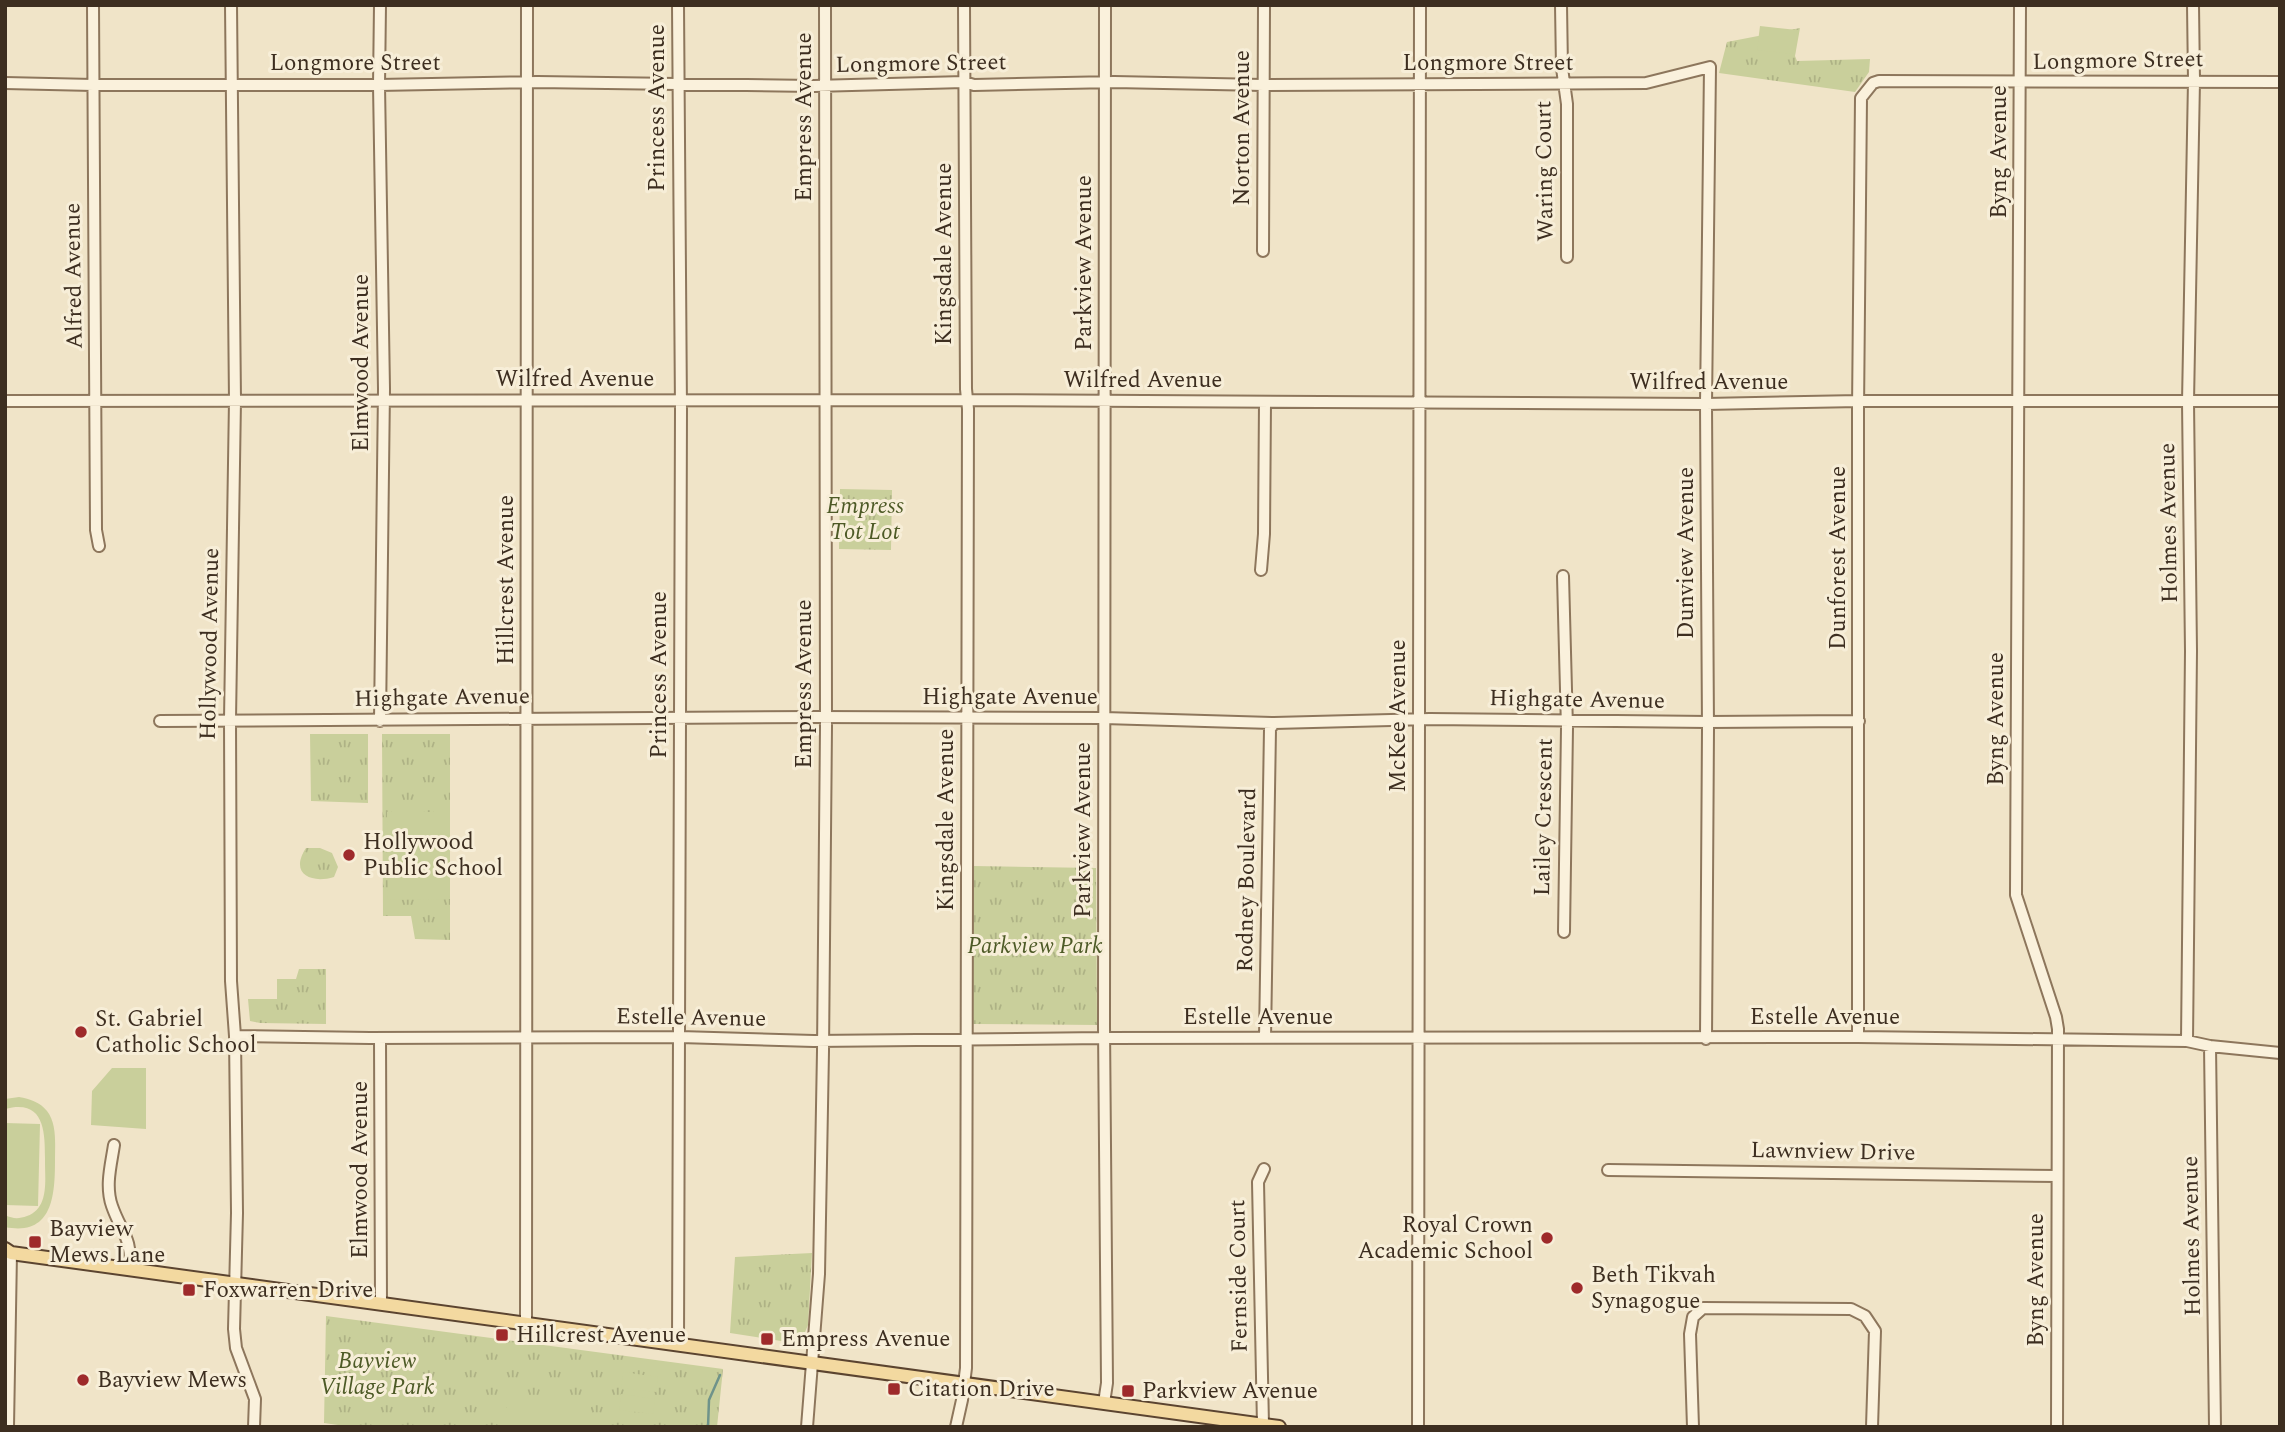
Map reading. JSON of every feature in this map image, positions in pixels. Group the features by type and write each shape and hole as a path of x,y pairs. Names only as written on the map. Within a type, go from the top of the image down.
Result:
{"main road":[{"path":"7,1252 1279,1427"}],"street":[{"name":"Alfred Avenue","path":"93,5 96,530 99,545"},
{"name":"Hollywood Avenue","path":"231,5 234,400 230,720 231,981 235,1036 235,1283"},
{"name":"Elmwood Avenue","path":"380,5 384,401 380,721"},
{"name":"Hillcrest Avenue","path":"526,1323 527,5"},
{"name":"Princess Avenue","path":"678,5 681,400 678,1344"},
{"name":"Empress Avenue","path":"813,1363 819,1274 826,717 825,5"},
{"name":"Kingsdale Avenue","path":"956,1427 965,1384 967,400 964,5"},
{"name":"Parkview Avenue","path":"1104,1403 1107,1382 1104,1038 1105,5"},
{"name":"Norton Avenue","path":"1263,251 1264,5"},
{"name":"McKee Avenue","path":"1418,1427 1420,5"},
{"name":"Waring Court","path":"1561,5 1562,68 1567,104 1567,257"},
{"name":"Byng Avenue","path":"2020,5 2015,895 2056,1017 2058,1040 2057,1427"},
{"name":"Holmes Avenue","path":"2187,1041 2191,651 2188,402 2193,5"},
{"name":"Longmore Street","path":"5,83 379,85 527,82 825,86 964,82 974,85 1105,82 1264,85 1564,84 1646,83 1710,67"},
{"name":"Dunview Avenue","path":"1706,1039 1706,404 1710,67"},
{"name":"Longmore Street","path":"1873,83 2280,82"},
{"name":"Dunforest Avenue","path":"1858,1037 1861,98 1873,83"},
{"name":"Wilfred Avenue","path":"5,401 1105,400 1706,404 1859,401 2280,401"},
{"path":"1261,570 1264,534 1265,402"},
{"name":"Lailey Crescent","path":"1563,576 1566,721 1564,932"},
{"name":"Highgate Avenue","path":"160,721 380,721 527,717 1104,718 1275,723 1419,719 1859,721"},
{"name":"Rodney Boulevard","path":"1265,1038 1270,729 1275,723"},
{"name":"Estelle Avenue","path":"235,1036 680,1037 823,1041 1858,1037 2187,1041 2280,1053"},
{"name":"Elmwood Avenue","path":"380,1038 381,1303"},
{"name":"Holmes Avenue","path":"2210,1046 2215,1427"},
{"path":"114,1145 108,1187 112,1206 130,1246 130,1269"},
{"name":"Fernside Court","path":"1264,1169 1258,1182 1264,1424"},
{"name":"Lawnview Drive","path":"1608,1170 2057,1176"},
{"path":"7,1252 8,1427"},
{"path":"235,1283 236,1348 255,1399 254,1427"},
{"path":"1692,1427 1690,1334 1693,1317 1703,1308 1851,1309 1865,1316 1875,1331 1872,1427"},
{"path":"807,1427 813,1363"}],"green space":[{"path":"1760,26 1797,30 1795,54 1757,50"},
{"path":"1800,28 1795,56 1797,61 1870,59 1869,72 1855,92 1719,73 1727,42"},
{"name":"Empress Tot Lot","path":"840,489 892,490 891,550 839,549"},
{"path":"310,734 368,734 368,803 311,801"},
{"path":"382,734 450,734 450,940 415,939 411,916 383,916"},
{"path":"387,812 450,812 450,899 388,900"},
{"path":"306,848 320,848 332,853 338,867 334,877 318,879 305,875 300,864"},
{"name":"Parkview Park","path":"973,866 1096,868 1097,1025 973,1024"},
{"path":"299,969 326,969 326,1024 250,1021 248,999 277,999 277,979 296,979"},
{"path":"112,1068 146,1068 146,1129 91,1125 92,1091"},
{"path":"19,1097 34,1101 47,1111 54,1128 55,1140 54,1185 48,1210 42,1219 33,1225 21,1228 5,1227 5,1215 21,1218 39,1207 45,1185 45,1151 43,1130 36,1114 29,1109 18,1107 5,1109 5,1099"},
{"path":"5,1123 40,1124 38,1206 5,1205"},
{"path":"812,1253 808,1325 800,1344 730,1333 735,1257"},
{"name":"Bayview Village Park","path":"326,1316 723,1369 717,1427 352,1427 324,1423"},
{"path":"623,1372 658,1377 656,1392 621,1388"},
{"path":"621,1394 655,1399 653,1414 619,1410"},
{"path":"507,1402 591,1402 591,1427 507,1427"}],"waterway":[{"path":"708,1427 709,1400 720,1375"}],"place":[{"name":"Hollywood Public School","path":"349,855"},
{"name":"St. Gabriel Catholic School","path":"81,1032"},
{"name":"Royal Crown Academic School","path":"1547,1238"},
{"name":"Bayview Mews Lane","path":"35,1242"},
{"name":"Beth Tikvah Synagogue","path":"1577,1288"},
{"name":"Foxwarren Drive","path":"189,1290"},
{"name":"Hillcrest Avenue","path":"502,1335"},
{"name":"Empress Avenue","path":"767,1339"},
{"name":"Bayview Mews","path":"83,1380"},
{"name":"Citation Drive","path":"894,1389"},
{"name":"Parkview Avenue","path":"1128,1391"}]}
